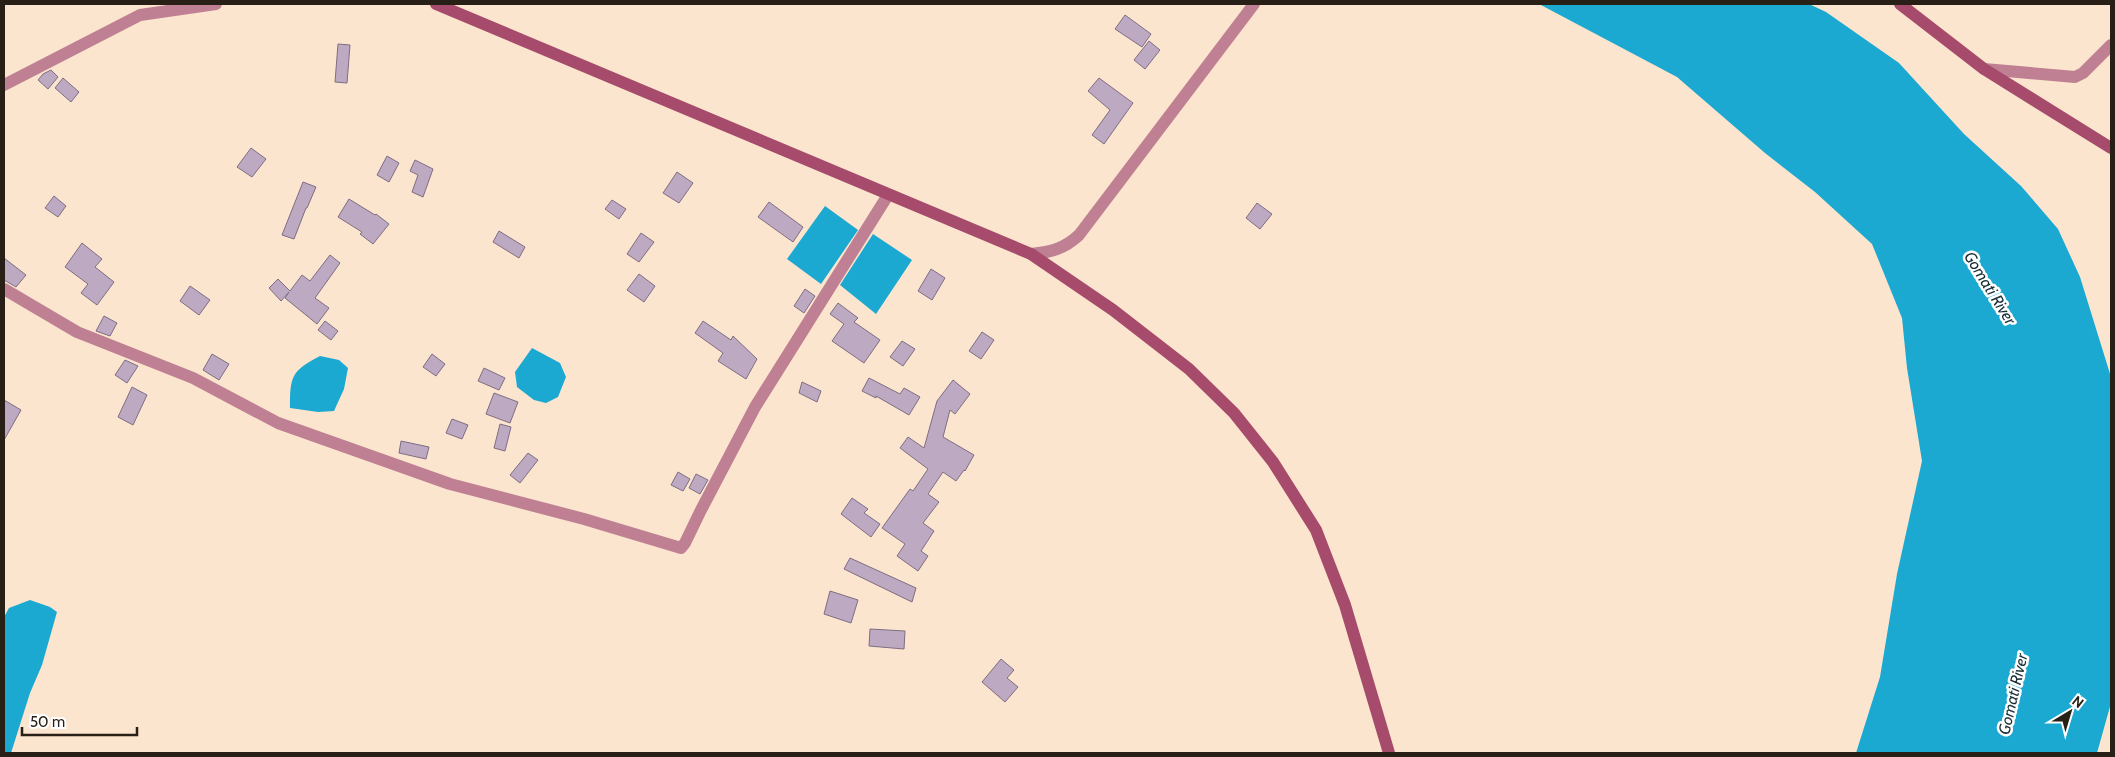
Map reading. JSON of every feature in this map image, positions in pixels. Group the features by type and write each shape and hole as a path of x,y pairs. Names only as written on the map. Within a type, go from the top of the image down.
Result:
{"street":[{"path":"4,85 140,15 216,4"},
{"path":"436,4 1031,254 1112,310 1189,369 1234,413 1273,462 1316,530 1345,605 1389,753"},
{"path":"1031,254 1054,251 1068,245 1079,235 1254,4"},
{"path":"1900,4 1912,9 1984,70 2111,148"},
{"path":"1984,70 2075,77 2083,73 2111,46"},
{"path":"4,289 77,332 193,378 278,423 450,484 584,519 681,548 685,544 755,407 888,195"}],"water":[{"name":"Gomati River","path":"1539,4 1809,4 1826,12 1899,63 1964,134 2021,186 2058,229 2080,277 2111,377 2111,703 2097,753 1856,753 1880,677 1897,574 1922,461 1907,368 1902,318 1872,244 1815,192 1765,153 1677,77"},
{"path":"825,206 858,230 821,284 787,259"},
{"path":"873,234 912,260 876,314 840,285"},
{"path":"532,348 560,363 566,377 558,397 546,403 534,400 517,387 515,372"},
{"path":"320,356 339,360 348,368 344,389 334,411 318,412 290,408 294,376 303,366"},
{"path":"30,600 50,607 57,612 42,665 30,693 11,753 4,753 4,617 9,608"}],"building":[{"path":"1125,15 1151,34 1142,47 1115,29"},
{"path":"1149,41 1160,50 1145,69 1134,60"},
{"path":"338,44 350,45 347,83 335,82"},
{"path":"51,70 58,77 48,89 38,80 43,74"},
{"path":"63,78 79,92 71,102 55,88"},
{"path":"1099,78 1133,103 1104,144 1092,135 1110,110 1088,91"},
{"path":"251,148 266,159 252,177 237,167"},
{"path":"387,156 399,163 389,182 377,175"},
{"path":"415,160 433,169 423,197 412,192 418,175 410,171"},
{"path":"677,172 693,183 679,203 663,193"},
{"path":"303,182 316,187 294,239 282,235"},
{"path":"54,196 66,206 58,217 45,208"},
{"path":"349,199 376,214 389,224 373,244 360,234 362,232 338,217"},
{"path":"612,200 626,209 619,219 605,209"},
{"path":"769,202 803,227 793,242 758,217"},
{"path":"1257,203 1272,214 1260,229 1246,218"},
{"path":"499,231 525,247 519,258 493,242"},
{"path":"641,233 654,242 639,262 627,254"},
{"path":"82,243 102,259 95,267 114,282 97,305 81,293 88,284 65,267"},
{"path":"330,255 340,263 315,298 329,308 317,324 285,298 289,292 281,301 269,288 278,279 290,291 302,275 310,281"},
{"path":"4,258 26,275 16,287 4,280"},
{"path":"931,269 945,278 932,300 918,291"},
{"path":"639,274 655,286 644,302 627,290"},
{"path":"190,286 210,300 199,315 180,301"},
{"path":"805,289 815,296 804,313 794,306"},
{"path":"838,303 858,318 854,322 880,340 864,363 832,341 844,324 830,314"},
{"path":"104,316 117,323 110,336 96,331"},
{"path":"325,321 338,331 331,340 318,330"},
{"path":"703,321 731,340 733,336 757,359 746,379 718,361 723,353 695,333"},
{"path":"982,332 994,340 981,359 969,351"},
{"path":"902,341 915,349 903,366 890,357"},
{"path":"212,354 229,364 219,380 203,370"},
{"path":"432,354 445,364 436,376 423,367"},
{"path":"125,360 138,366 127,383 115,375"},
{"path":"484,368 505,378 499,390 478,381"},
{"path":"869,378 900,394 904,388 920,397 909,415 876,396 876,398 862,391"},
{"path":"953,380 970,394 955,414 950,410 943,437 974,455 965,471 956,481 943,472 928,494 939,502 923,523 934,531 921,551 928,556 918,571 897,556 905,544 882,528 910,489 913,491 928,469 900,448 908,437 924,448 937,401"},
{"path":"802,382 821,391 817,402 799,393"},
{"path":"132,387 147,395 133,425 118,417"},
{"path":"494,393 518,402 510,423 486,414"},
{"path":"4,400 21,410 4,440"},
{"path":"452,419 468,425 462,439 446,433"},
{"path":"500,424 511,427 505,451 494,448"},
{"path":"401,441 429,447 426,459 399,453"},
{"path":"528,453 538,460 520,483 510,475"},
{"path":"678,472 690,479 683,491 671,485"},
{"path":"696,474 708,480 700,494 689,488"},
{"path":"852,498 868,509 864,513 880,524 871,537 841,514"},
{"path":"850,558 916,588 912,602 844,569"},
{"path":"830,591 858,600 851,623 824,614"},
{"path":"870,629 905,631 904,649 869,646"},
{"path":"1001,659 1014,670 1007,678 1018,687 1005,702 982,682"}]}
